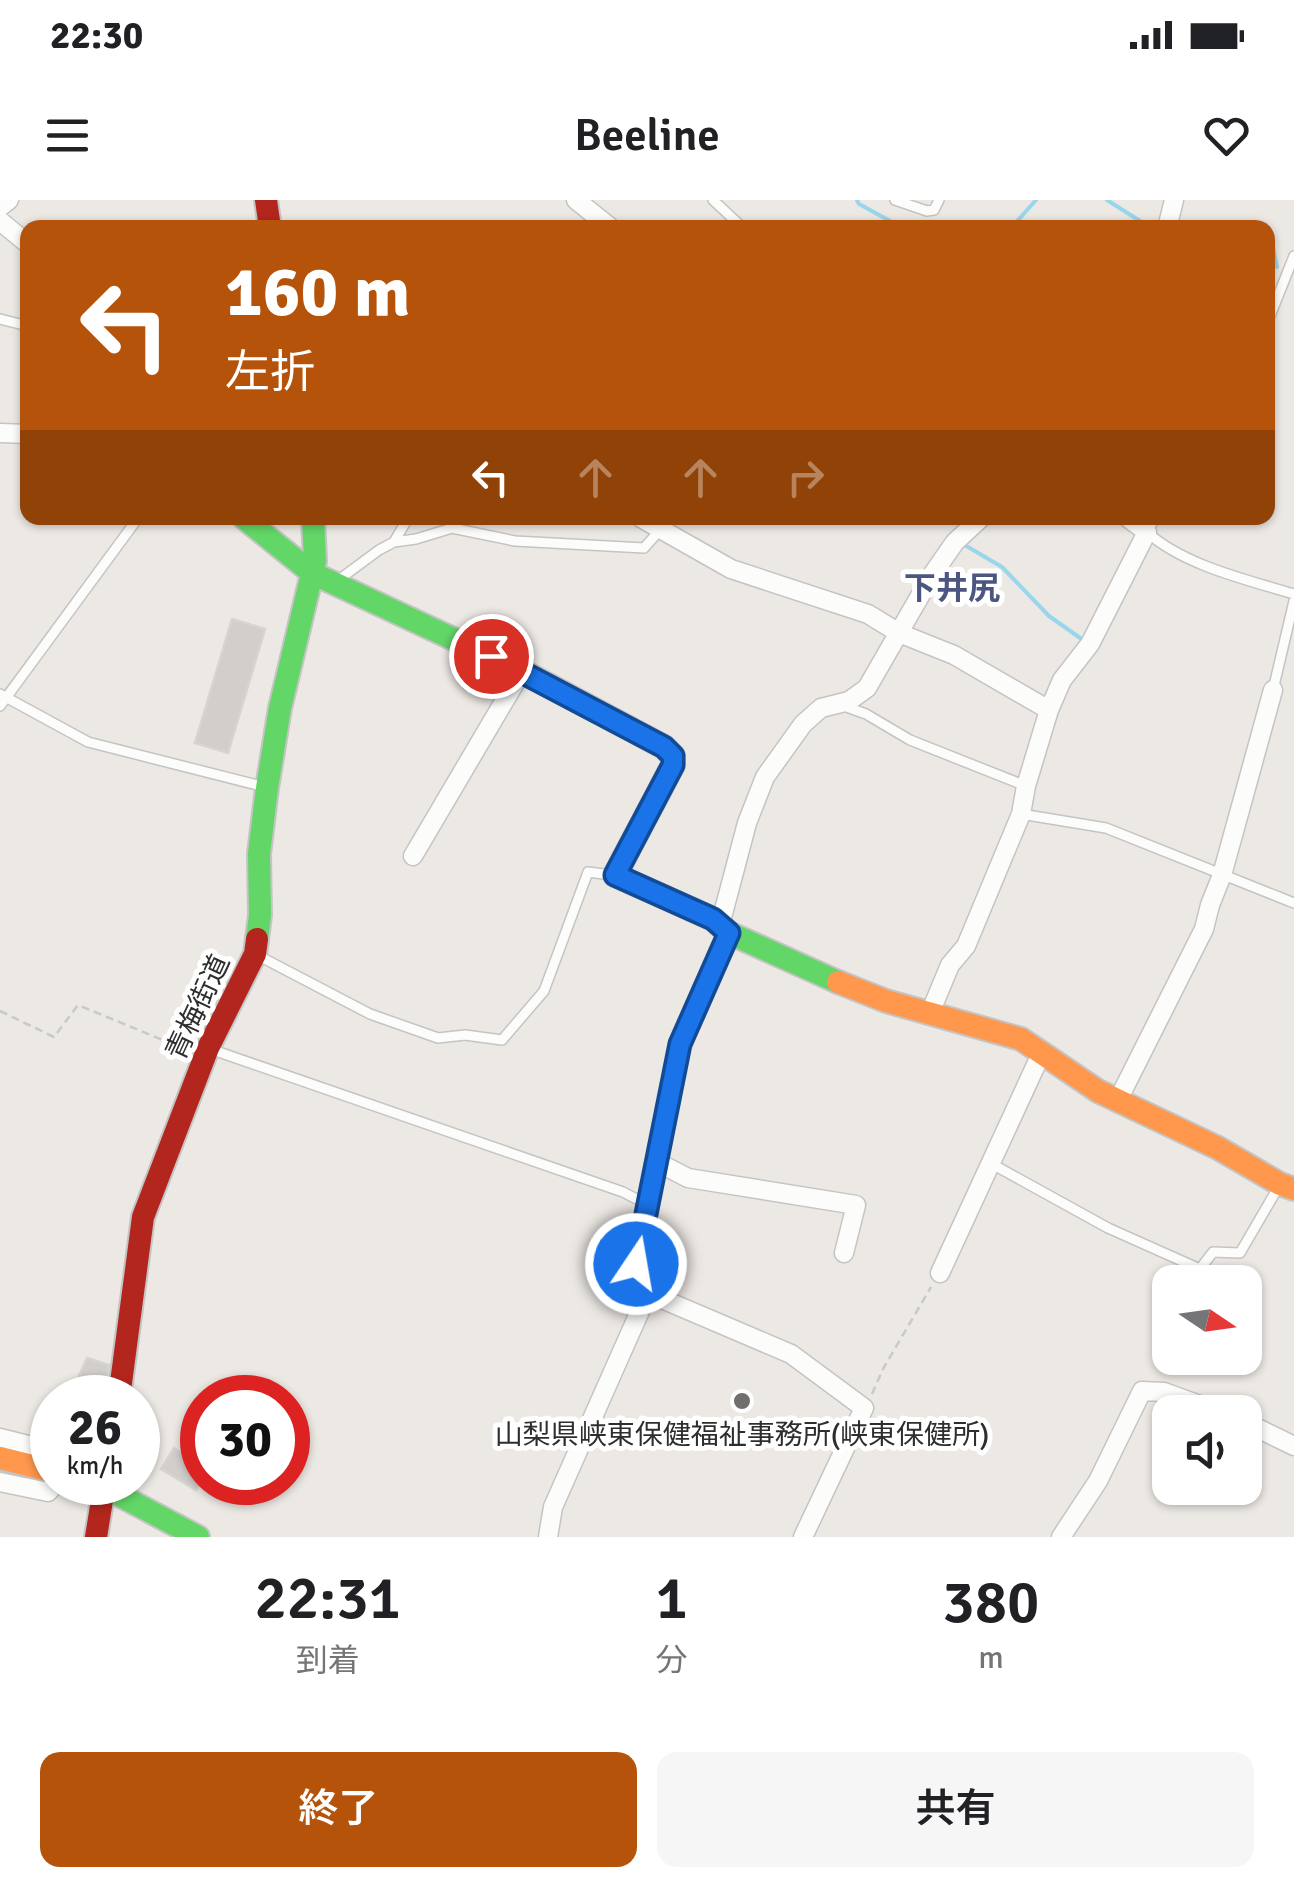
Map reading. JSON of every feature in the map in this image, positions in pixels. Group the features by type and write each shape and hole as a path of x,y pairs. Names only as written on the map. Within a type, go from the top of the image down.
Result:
{"street":[{"path":"0,207 10,200"},
{"path":"576,200 600,220"},
{"path":"0,220 20,237"},
{"path":"253,525 312,572 522,671 664,747 673,756 673,765 615,875 871,996 1022,1039 1098,1091 1287,1186"},
{"name":"青梅街道","path":"122,1375 144,1218 206,1053 255,954 268,788 280,708 312,572 313,525"},
{"path":"665,525 731,569 868,614 899,633 954,655 1049,710"},
{"path":"803,1537 864,1408 791,1354 648,1293 636,1264 680,1044 724,929 747,822 765,777 803,724 821,708 848,701 867,688 932,575 955,542 974,525"},
{"path":"930,1013 950,965 966,946 1022,814 1026,786 1062,680 1090,644 1151,525"},
{"path":"413,856 522,671"},
{"path":"1118,1100 1204,929 1272,690"},
{"path":"940,1273 1042,1052"},
{"path":"657,1162 688,1178 856,1205 844,1254"},
{"path":"548,1537 553,1507 648,1293"},
{"path":"1061,1537 1098,1480 1142,1391 1172,1395"},
{"path":"1262,1430 1294,1446"},
{"path":"0,1438 30,1445"},
{"path":"0,1458 30,1466"},
{"path":"0,1482 30,1488"},
{"path":"96,1537 98,1505"},
{"path":"138,1505 198,1537"}],"lane":[{"path":"713,200 734,220"},
{"path":"895,200 927,212 934,210 940,200"},
{"path":"1275,304 1294,256"},
{"path":"133,525 2,699 88,742 268,788"},
{"path":"394,542 404,525"},
{"path":"335,583 394,542 452,528 514,542 644,548 663,525"},
{"path":"1151,525 1159,542 1189,558 1294,597 1272,690"},
{"path":"838,704 866,714 910,740 1026,786"},
{"path":"1022,814 1106,828 1294,904"},
{"path":"255,954 370,1014 438,1038 465,1035 502,1040 544,991 588,872 615,875"},
{"path":"206,1053 623,1192 648,1205"},
{"path":"990,1162 1108,1228 1200,1269 1212,1252 1240,1253 1287,1186"}],"path":[{"path":"0,1011 54,1038 78,1005 206,1053"},
{"path":"864,1408 940,1273"}],"building":[{"path":"232,619 265,629 228,753 195,743"},
{"path":"87,1358 109,1365 107,1375 79,1375"},
{"path":"174,1448 180,1452 180,1480 161,1469"}],"waterway":[{"path":"857,200 888,220"},
{"path":"1018,220 1036,200"},
{"path":"1107,200 1138,220"},
{"path":"1275,257 1277,267"},
{"path":"963,544 1002,567 1049,616 1083,640"}],"traffic: fast":[{"path":"253,525 312,573 522,671 664,747 673,756 673,765 615,875 838,982"},
{"path":"257,939 259,854 267,788 280,708 315,561 313,525"},
{"path":"138,1505 198,1537"}],"traffic: slow":[{"path":"838,982 886,1001 1021,1039 1098,1091 1294,1189"},
{"path":"0,1458 30,1466"}],"traffic: jam":[{"path":"266,200 269,220"},
{"path":"122,1375 143,1217 208,1048 255,954 257,939"},
{"path":"96,1537 101,1505"}],"place":[{"name":"山梨県峡東保健福祉事務所(峡東保健所)","path":"742,1401"}],"district":[{"name":"下井尻","path":"952,588"}],"route":[{"path":"491,656 664,747 673,756 673,765 615,875 713,919 729,933 680,1044 636,1264"}]}
